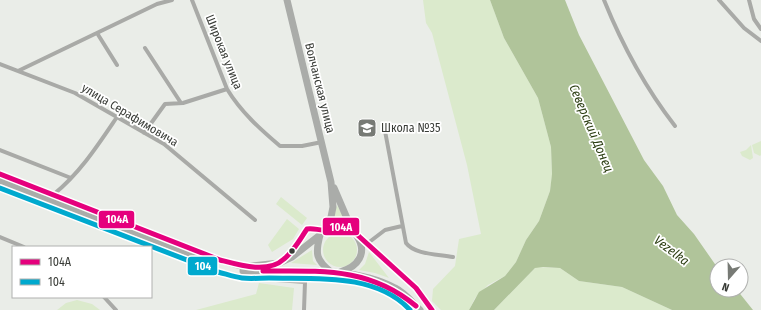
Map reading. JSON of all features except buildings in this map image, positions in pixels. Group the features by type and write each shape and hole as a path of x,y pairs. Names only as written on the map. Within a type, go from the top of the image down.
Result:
{"main road":[{"name":"Волчанская улица","path":"287,0 331,182"},
{"path":"1,178 54,194 220,260 244,267 278,263 292,257 322,233 339,225 354,232 368,243 416,288 432,310"},
{"path":"1,178 220,265 244,271 335,273 370,278 394,287 406,295 420,310"},
{"path":"331,182 354,232 362,243 362,255"},
{"path":"331,182 333,207 331,217 322,233 317,255 319,261 335,273 350,270 357,264 368,243"}],"street":[{"path":"18,71 157,4 172,0"},
{"name":"Широкая улица","path":"192,0 227,89 234,101 252,122 280,146 302,146 322,142"},
{"path":"604,0 619,38 634,66 675,126"},
{"path":"719,0 744,28 761,41"},
{"path":"749,0 754,19 761,29"},
{"path":"96,33 117,65"},
{"path":"145,48 181,103"},
{"name":"улица Серафимовича","path":"0,64 75,93 164,144 256,220"},
{"path":"144,133 165,104 181,103 227,89"},
{"path":"54,194 71,178 94,152 117,117"},
{"path":"385,131 406,243 410,248 453,257"},
{"path":"0,150 71,178"},
{"path":"368,243 385,230 402,226"},
{"path":"0,237 22,246"},
{"path":"276,271 276,280 304,282 304,310"},
{"path":"105,298 116,310"}],"shaded area":[{"path":"423,0 490,0 504,38 538,98 551,147 552,175 550,191 539,221 526,240 516,262 505,276 488,285 475,298 469,310 441,310 432,301 433,289 455,266 459,239 481,234 467,165 432,33 426,23"},
{"path":"761,141 760,156 754,153 752,145"},
{"path":"751,145 753,158 750,160 742,156 740,152 746,150"},
{"path":"281,197 307,218 302,225 276,204"},
{"path":"337,205 346,222 338,220 333,222"},
{"path":"287,219 299,229 293,239 272,252 268,245"},
{"path":"340,233 352,238 357,250 352,262 340,267 328,262 323,250 328,238"},
{"path":"312,250 313,261 317,265 291,263"},
{"path":"369,252 389,278 375,273 359,270 365,264"},
{"path":"536,267 560,268 579,281 622,287 672,310 494,310"},
{"path":"259,283 294,288 292,310 196,310 256,294"},
{"path":"77,300 92,304 100,310 57,310 66,303"}],"water":[{"path":"490,0 565,0 579,35 644,160 663,186 677,215 694,234 711,258 709,258 709,298 743,298 753,310 672,310 622,287 579,281 560,268 543,267 535,268 494,310 469,310 479,292 505,276 516,262 526,240 539,221 550,191 552,174 551,147 538,98 504,38"}],"transit line":[{"name":"104А","path":"0,174 220,260 244,266 262,267 277,264 291,252 307,229 323,230 339,227 346,228 352,230 416,288 432,310"},
{"name":"104","path":"0,188 151,246"},
{"name":"104","path":"152,247 218,272 236,277 344,280 363,284 396,298 410,310"},
{"name":"104А","path":"263,271 325,272 362,278 380,284 398,293 416,306"}],"place":[{"name":"Школа №35","path":"367,128"}],"water label":[{"name":"Северский Донец","path":"592,128"},
{"name":"Vezelka","path":"672,250"}]}
